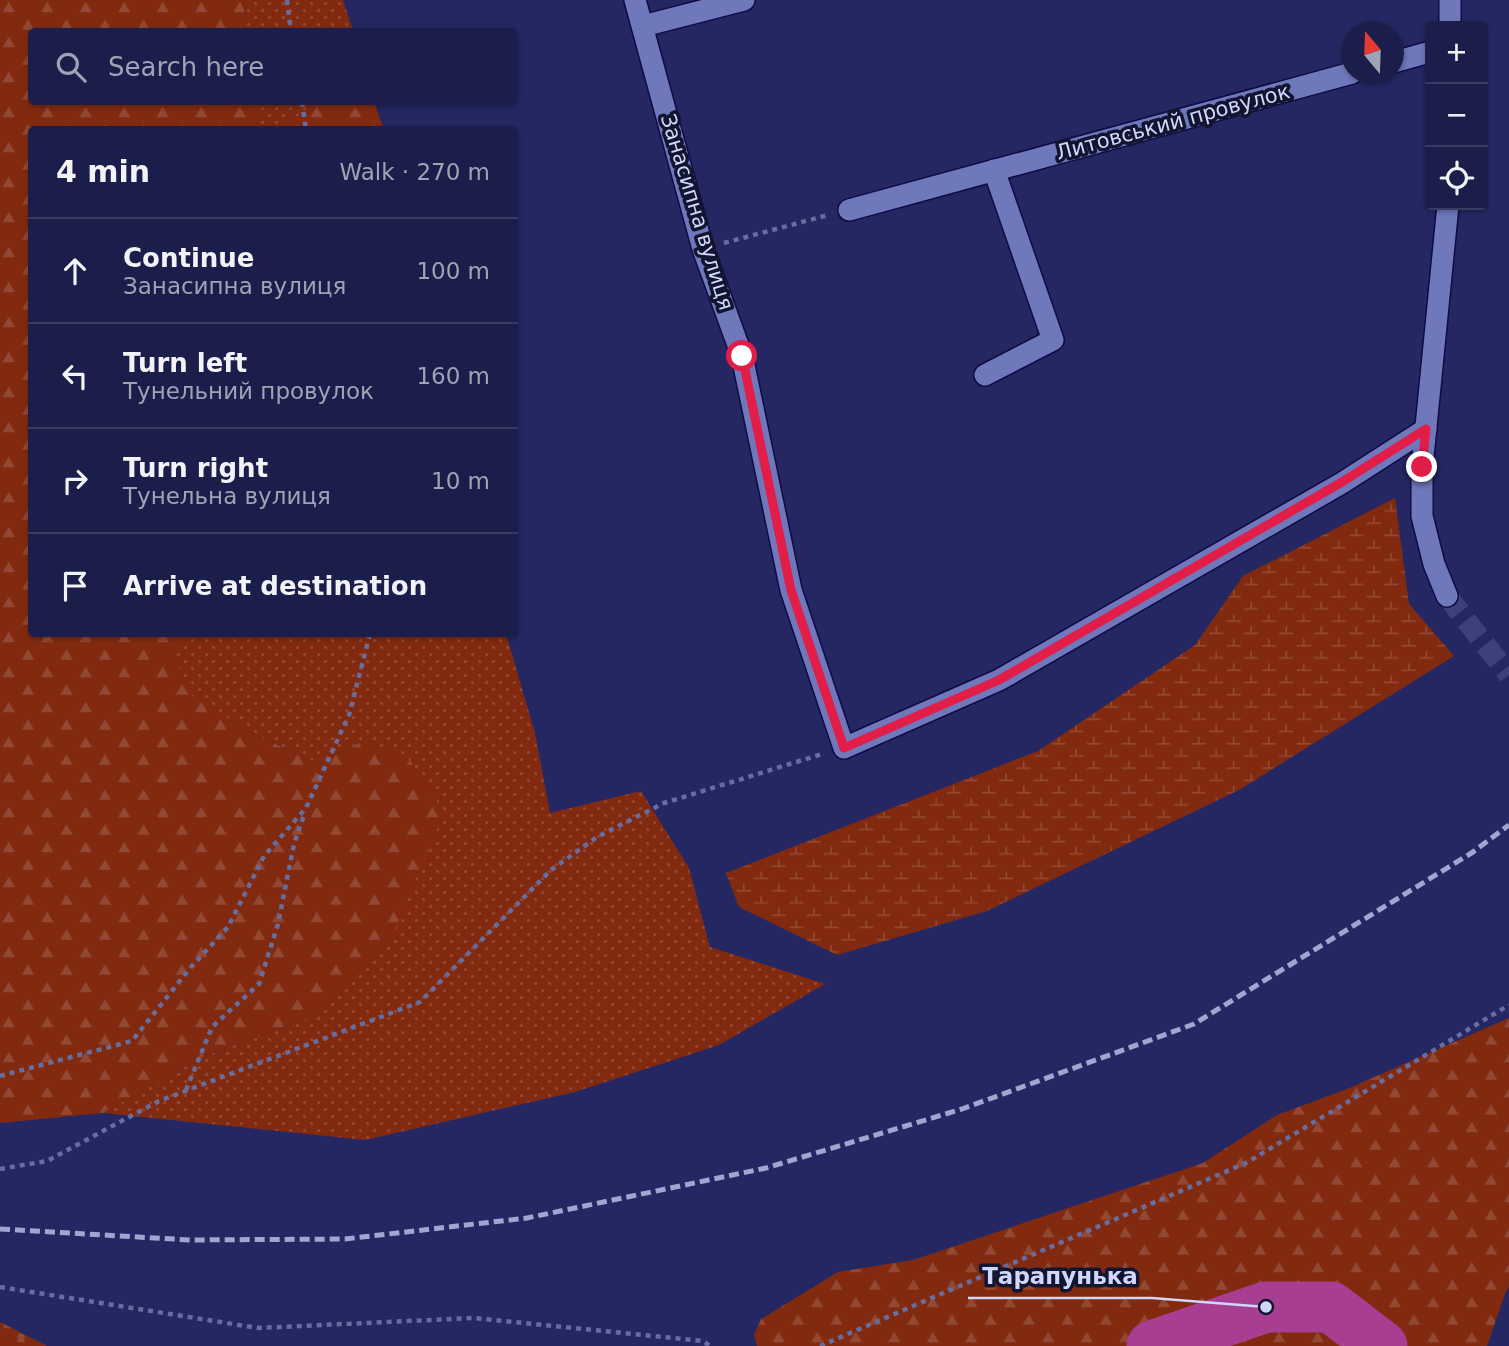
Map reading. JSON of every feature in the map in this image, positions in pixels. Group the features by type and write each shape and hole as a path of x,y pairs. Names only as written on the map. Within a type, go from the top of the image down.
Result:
{"street":[{"name":"Занасипна вулиця","path":"635,0 703,249 742,356 791,590 844,748"},
{"path":"643,26 744,0"},
{"path":"1450,0 1450,21"},
{"path":"1404,59 1425,53"},
{"name":"Литовський провулок","path":"849,210 1341,77"},
{"path":"985,375 1053,340 995,170"},
{"path":"1447,596 1434,564 1422,516 1422,467 1448,210"},
{"path":"844,748 999,680 1342,482 1426,429"}],"path":[{"path":"287,0 290,28"},
{"path":"302,105 305,126"},
{"path":"703,249 849,210"},
{"path":"186,1091 212,1027 259,984 278,924 294,844 306,808 349,715 369,637"},
{"path":"0,1169 47,1161 159,1101 420,1002 551,870 597,837 664,803 844,748"},
{"path":"0,1076 132,1041 191,967 228,927 264,856 306,808"},
{"path":"820,1346 1246,1163 1509,1005"},
{"path":"0,1287 258,1328 473,1318 703,1341 710,1346"}],"green space":[{"path":"0,0 243,0 247,28 28,28 28,105 255,105 258,126 28,126 28,637 182,637 172,653 192,696 253,734 318,763 365,740 410,760 444,812 391,939 305,1019 202,1057 103,1113 0,1123"},
{"path":"243,0 343,0 352,28 247,28"},
{"path":"255,105 310,105 308,112 273,126 258,126"},
{"path":"310,105 375,105 383,126 271,126 308,112"},
{"path":"1395,498 1409,604 1454,656 1239,790 987,911 837,955 739,907 726,873 1038,751 1195,645 1243,576"},
{"path":"182,637 507,637 535,733 550,813 641,791 689,868 710,947 825,984 719,1045 575,1092 365,1140 103,1113 202,1057 305,1019 391,939 365,740 318,763 253,734 191,696 172,653"},
{"path":"1509,1018 1509,1287 1487,1346 757,1346 754,1335 761,1319 838,1272 913,1260 1203,1163 1277,1115 1347,1089"},
{"path":"0,1322 47,1346 0,1346"}],"waterway":[{"path":"1152,1346 1266,1307 1331,1307 1382,1346"}],"tunnel":[{"path":"1447,596 1509,675"}],"railway":[{"path":"0,1229 190,1240 345,1239 527,1218 766,1168 962,1109 1194,1024 1473,852 1509,825"}],"place":[{"name":"Тарапунька","path":"1266,1307"}],"route":[{"path":"742,356 791,590 844,748 999,680 1342,482 1426,429 1422,467"}]}
